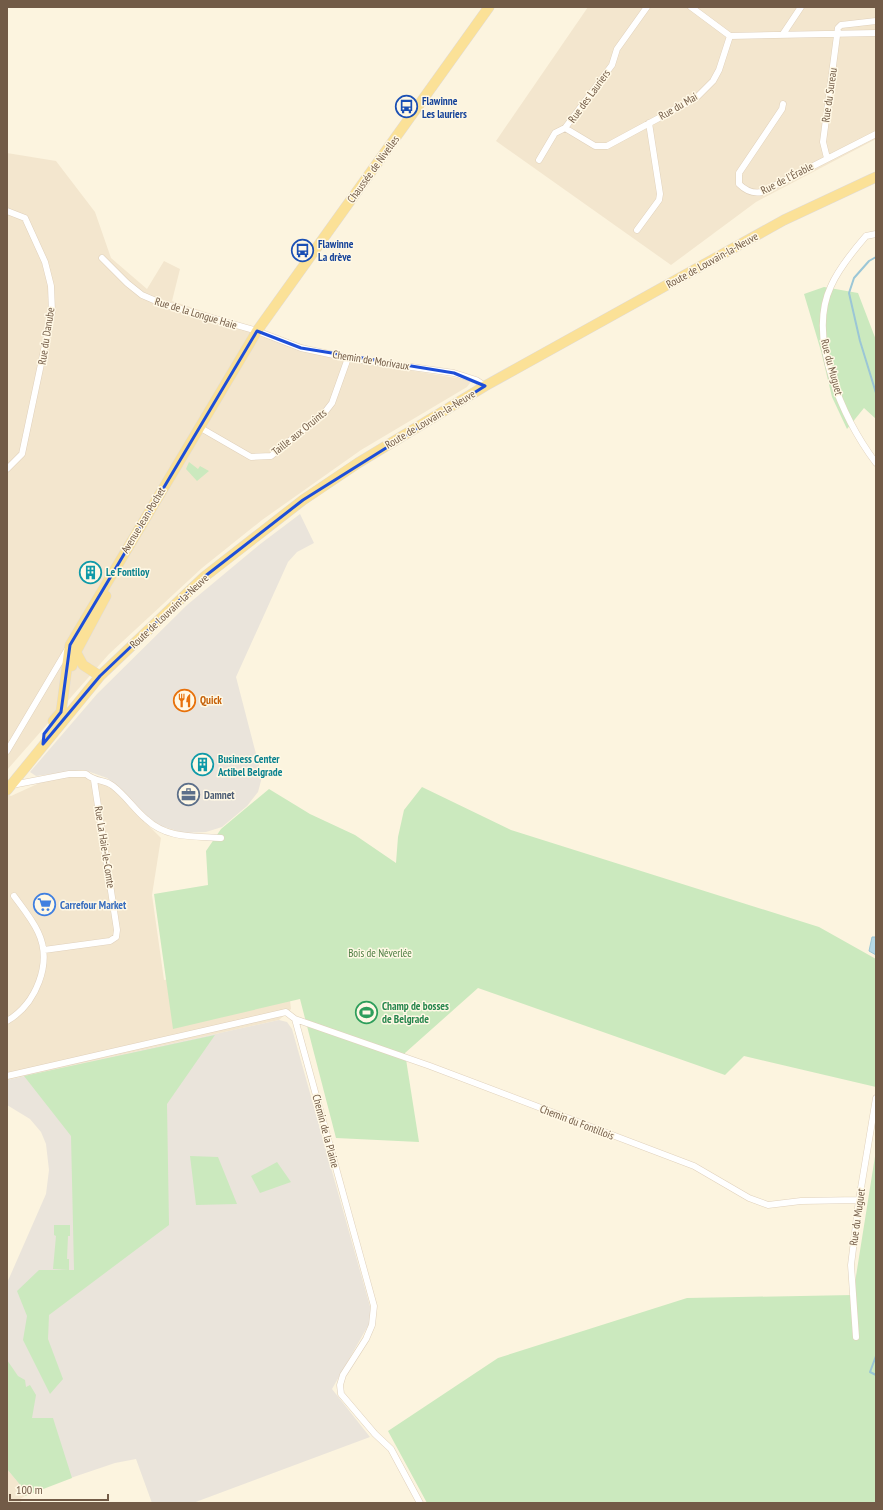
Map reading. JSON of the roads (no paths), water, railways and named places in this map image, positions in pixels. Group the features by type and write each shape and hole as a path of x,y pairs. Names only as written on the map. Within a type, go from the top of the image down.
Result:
{"main road":[{"name":"Chaussée de Nivelles","path":"257,331 489,7"},
{"name":"Route de Louvain-la-Neuve","path":"9,788 43,744 100,676 204,577 303,500 358,463 485,386 784,220 876,177"},
{"name":"Avenue Jean Pochet","path":"73,649 199,427 257,331"},
{"path":"43,744 44,734 61,712 73,649 84,637 199,427"},
{"path":"73,649 83,665 100,676"},
{"path":"65,718 73,649"}],"street":[{"name":"Rue des Lauriers","path":"539,160 555,133 565,128 612,65 616,49 647,7"},
{"path":"691,7 730,36 876,33"},
{"path":"783,34 801,7"},
{"path":"838,33 840,25 876,21"},
{"name":"Rue du Sureau","path":"827,158 823,142 838,33"},
{"name":"Rue du Mai","path":"565,128 595,146 607,146 696,98 713,81 719,70 730,36"},
{"name":"Rue de l'Érable","path":"783,104 782,109 739,173 739,184 749,192 756,194 762,192 876,134"},
{"path":"637,230 659,200 660,194 649,122"},
{"name":"Rue du Danube","path":"7,211 25,218 32,232 45,262 51,286 52,312 22,454 7,470"},
{"name":"Rue du Muguet","path":"876,234 866,236 831,286 822,326 834,383 849,421 863,446 876,463"},
{"name":"Rue de la Longue Haie","path":"102,258 127,283 142,295 163,304 257,331"},
{"name":"Chemin de Morivaux","path":"257,331 301,348 348,358 454,373 476,380 485,386"},
{"name":"Taille aux Oruints","path":"199,427 251,456 271,456 325,412 332,403 348,358"},
{"name":"Avenue Jean Pochet","path":"7,751 73,649"},
{"path":"9,788 69,774 86,774 94,780 104,781 113,786 158,830 192,837 221,838"},
{"name":"Rue La Haie-le-Comte","path":"44,950 116,938 117,930 94,780"},
{"path":"7,1021 26,1005 35,993 42,974 44,950 38,932 14,896"},
{"path":"7,1076 286,1012 296,1019"},
{"name":"Chemin du Fontillois","path":"296,1019 430,1066 694,1166 749,1198 768,1205 801,1201 859,1200"},
{"name":"Chemin de la Plaine","path":"296,1019 374,1306 372,1325 366,1339 343,1374 340,1385 341,1394 375,1434 391,1449 420,1503"},
{"name":"Rue du Muguet","path":"856,1337 850,1265 876,1098"}],"water":[{"path":"872,937 876,937 876,955 869,951"}],"waterway":[{"path":"876,257 869,261 854,278 849,293 860,341 876,393"},
{"path":"876,1356 870,1372 876,1375"}],"place":[{"name":"Flawinne Les lauriers","path":"407,107"},
{"name":"Flawinne La drève","path":"302,250"},
{"name":"Le Fontiloy","path":"90,572"},
{"name":"Quick","path":"185,700"},
{"name":"Business Center Actibel Belgrade","path":"202,765"},
{"name":"Damnet","path":"188,795"},
{"name":"Carrefour Market","path":"45,905"},
{"name":"Champ de bosses de Belgrade","path":"367,1012"}],"park label":[{"name":"Bois de Néverlée","path":"380,953"}]}
